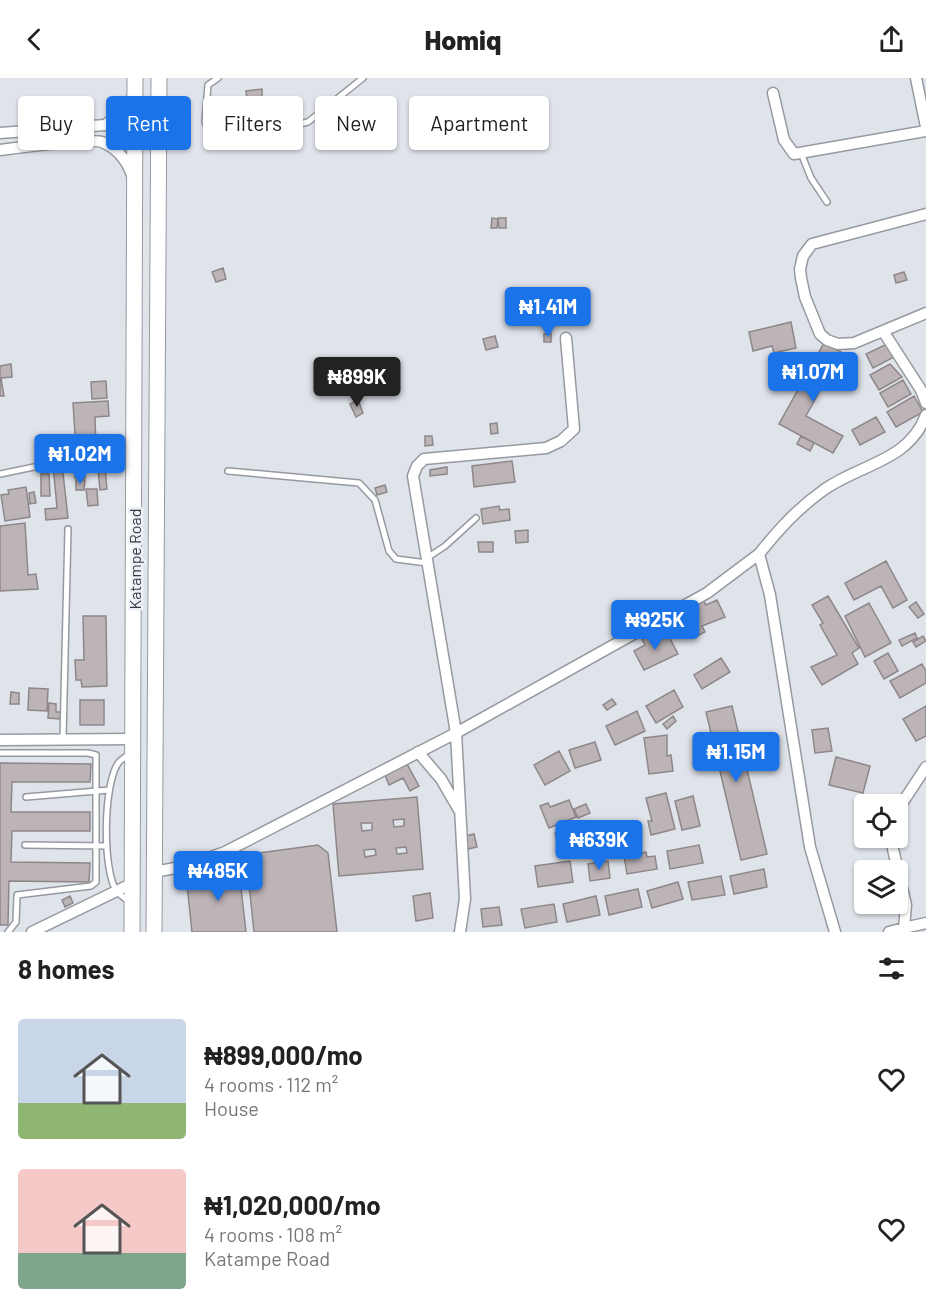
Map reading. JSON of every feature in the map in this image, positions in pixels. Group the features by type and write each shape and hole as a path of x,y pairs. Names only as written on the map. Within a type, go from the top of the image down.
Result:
{"main road":[{"name":"Katampe Road","path":"132,932 135,78"},
{"name":"Katampe Road","path":"154,932 159,78"}],"street":[{"path":"773,93 784,140 794,154 926,129 916,78"},
{"path":"0,133 105,125 122,113 135,95"},
{"path":"0,150 100,141 116,150 129,164 136,188"},
{"path":"926,214 812,244 803,256 800,269 804,297 820,334 838,344 854,343 926,313"},
{"path":"884,331 921,390 926,403"},
{"path":"460,932 465,899 456,733 413,476 417,466 424,459 546,448 561,441 574,429 566,338"},
{"path":"154,872 186,866 225,852 456,733 707,593 759,554 788,518 826,488 900,452 921,429 926,415"},
{"path":"759,554 770,595 810,847 835,932"},
{"path":"1,738 63,738 134,745"},
{"path":"417,752 441,779 460,812"},
{"path":"908,794 926,767"},
{"path":"893,848 906,905 904,928"},
{"path":"32,932 133,882"},
{"path":"889,932 926,923"}],"lane":[{"path":"218,78 208,86 205,122 211,135 265,132 308,122 363,78"},
{"path":"801,153 811,178 827,202"},
{"path":"0,474 77,458"},
{"path":"228,471 359,483 375,500 389,551 396,560 427,561 476,518"},
{"path":"63,738 68,529"},
{"path":"132,906 116,891 109,866 107,846 109,790 118,763 134,745"},
{"path":"0,753 93,753 96,756 94,884 17,895 16,922 9,932"},
{"path":"26,797 109,790"},
{"path":"25,845 95,844 107,846"}],"building":[{"path":"262,89 262,96 247,96 246,91"},
{"path":"492,218 498,219 497,228 491,228"},
{"path":"498,218 506,218 506,228 499,228"},
{"path":"223,268 226,279 216,282 212,272"},
{"path":"904,272 907,280 896,283 894,275"},
{"path":"791,322 796,348 774,353 772,346 753,351 749,332"},
{"path":"551,333 551,342 544,342 544,334"},
{"path":"495,336 498,347 486,350 483,339"},
{"path":"824,343 841,352 806,416 843,436 833,453 779,424"},
{"path":"887,344 894,357 873,368 866,354"},
{"path":"848,354 856,356 854,371 846,370"},
{"path":"11,364 12,377 1,378 4,396 0,396 0,366"},
{"path":"890,364 902,377 879,390 870,375"},
{"path":"903,380 911,394 888,407 880,393"},
{"path":"106,381 107,398 92,399 91,382"},
{"path":"914,396 923,412 896,427 887,412"},
{"path":"358,400 363,413 356,417 350,404"},
{"path":"108,401 109,416 95,417 96,447 76,449 73,403"},
{"path":"876,417 885,432 860,445 852,430"},
{"path":"497,423 498,433 491,434 490,424"},
{"path":"425,436 432,436 433,445 425,446"},
{"path":"801,436 814,443 810,451 797,444"},
{"path":"75,461 85,462 85,478 75,478"},
{"path":"512,461 515,482 474,487 472,466"},
{"path":"62,464 68,518 46,520 45,509 57,508 53,465"},
{"path":"447,467 447,474 430,476 430,470"},
{"path":"105,468 107,489 100,490 98,469"},
{"path":"41,474 49,474 50,496 41,496"},
{"path":"76,480 85,480 84,490 76,490"},
{"path":"385,485 387,492 377,495 375,488"},
{"path":"26,487 30,517 5,521 1,495 9,494 8,490"},
{"path":"86,489 97,489 98,505 88,506"},
{"path":"34,492 36,503 30,504 29,493"},
{"path":"499,506 500,510 509,509 510,520 483,524 481,509"},
{"path":"25,523 28,575 36,574 38,589 0,591 0,526"},
{"path":"528,530 528,542 516,543 515,531"},
{"path":"478,542 493,542 493,552 479,552"},
{"path":"886,561 907,600 893,608 881,586 854,600 845,583"},
{"path":"828,596 859,648 852,653 858,664 822,685 811,667 837,655 812,605"},
{"path":"703,600 706,605 717,600 725,617 702,626 705,632 695,637 684,615 694,610 691,606"},
{"path":"916,602 924,614 918,618 909,607"},
{"path":"869,603 891,643 865,657 845,616"},
{"path":"83,616 106,616 107,686 82,687 81,680 76,680 75,660 84,660"},
{"path":"654,633 657,639 667,633 678,654 644,670 634,651 645,645 642,639"},
{"path":"915,633 917,638 902,646 899,640"},
{"path":"923,636 926,641 916,647 913,642"},
{"path":"888,653 898,671 884,679 874,661"},
{"path":"721,658 730,672 702,689 694,675"},
{"path":"922,664 926,671 926,683 900,698 890,681"},
{"path":"29,688 48,689 47,711 28,710"},
{"path":"674,690 683,707 656,723 646,706"},
{"path":"11,692 19,693 19,704 10,704"},
{"path":"612,699 616,704 607,710 603,705"},
{"path":"80,700 104,700 104,725 80,725"},
{"path":"49,703 56,704 56,712 61,712 60,719 48,718"},
{"path":"732,706 767,854 741,860 706,712"},
{"path":"926,706 926,736 916,741 903,719"},
{"path":"637,711 645,731 615,745 606,726"},
{"path":"673,716 676,721 667,729 663,724"},
{"path":"828,728 832,751 815,753 812,730"},
{"path":"667,735 667,756 671,755 673,771 649,774 644,738"},
{"path":"595,742 601,760 575,768 569,750"},
{"path":"559,751 570,771 545,785 534,765"},
{"path":"836,757 870,766 863,793 829,785"},
{"path":"0,763 91,764 90,782 12,782 11,812 90,812 90,831 12,831 11,862 90,863 89,882 9,881 8,925 0,925"},
{"path":"407,764 419,786 410,791 403,778 389,785 385,775"},
{"path":"666,793 675,829 651,835 648,821 652,821 646,798"},
{"path":"693,796 700,826 682,830 675,801"},
{"path":"417,797 423,869 339,876 333,804","holes":["404,819 404,826 394,827 393,820","361,823 372,823 372,830 362,831","406,847 407,853 397,854 396,848","375,849 376,855 365,857 364,850"]},
{"path":"569,800 576,817 549,828 540,806 548,803 550,807"},
{"path":"586,804 590,813 578,818 574,809"},
{"path":"569,829 573,842 559,846 555,833"},
{"path":"474,834 477,847 468,849 465,836"},
{"path":"318,845 328,853 337,932 254,932 247,865 259,853"},
{"path":"699,845 703,863 670,869 667,851"},
{"path":"646,852 647,857 655,856 657,869 627,874 624,856"},
{"path":"570,861 573,882 538,887 535,866"},
{"path":"608,861 610,878 590,881 588,864"},
{"path":"233,862 238,862 246,932 192,932 187,885"},
{"path":"764,869 767,887 734,894 730,876"},
{"path":"721,876 725,895 692,900 688,882"},
{"path":"678,882 683,899 652,908 647,891"},
{"path":"638,889 642,907 609,915 605,896"},
{"path":"430,893 433,918 416,921 413,896"},
{"path":"70,896 73,903 65,907 62,900"},
{"path":"596,896 600,915 567,922 563,904"},
{"path":"554,904 557,922 525,928 521,909"},
{"path":"499,907 502,925 483,927 481,909"}]}
